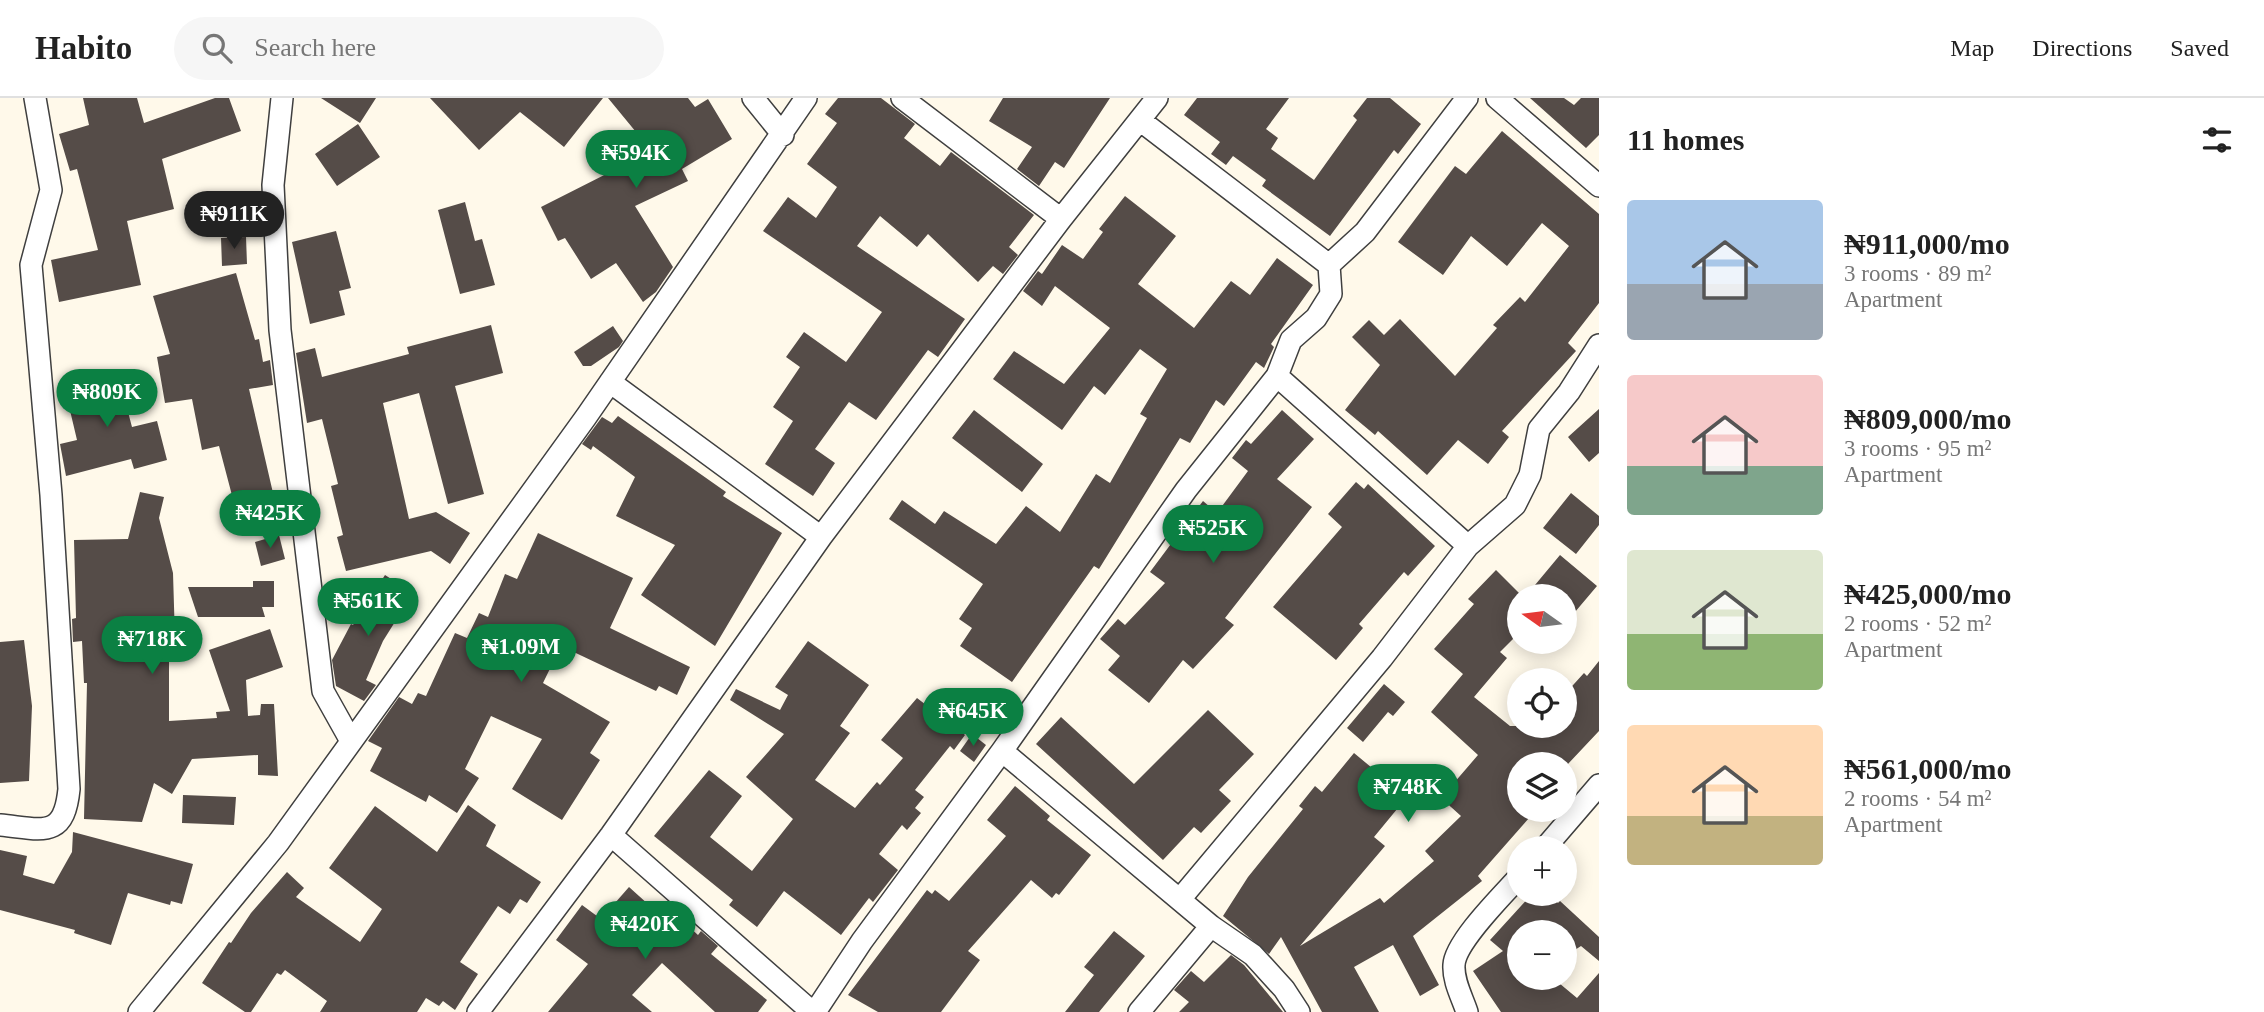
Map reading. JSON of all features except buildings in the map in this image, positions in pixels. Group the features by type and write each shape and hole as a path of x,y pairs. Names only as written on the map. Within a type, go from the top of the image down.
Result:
{"street":[{"path":"0,825 42,829 57,825 67,815 69,789 51,495 32,265 51,190 35,98"},
{"path":"282,98 273,185 280,330 323,691 351,741"},
{"path":"753,98 783,135"},
{"path":"139,1012 278,842 610,382 806,98"},
{"path":"902,98 1061,219"},
{"path":"478,1012 611,835 821,537 1061,219 1157,98"},
{"path":"1329,265 1365,232 1467,98"},
{"path":"1497,98 1599,186"},
{"path":"611,835 813,1012 1186,490 1277,376 1291,340 1316,318 1331,294 1329,265 1141,121"},
{"path":"1181,898 1382,658 1468,546 1515,505 1530,475 1539,429 1569,392 1599,345"},
{"path":"1277,376 1468,546"},
{"path":"610,382 821,537"},
{"path":"1002,751 1181,898 1211,926 1253,955 1284,989 1299,1012"},
{"path":"1555,836 1599,785"},
{"path":"1467,1012 1455,981 1454,962 1462,944 1507,891"},
{"path":"1139,1012 1211,926"}]}
